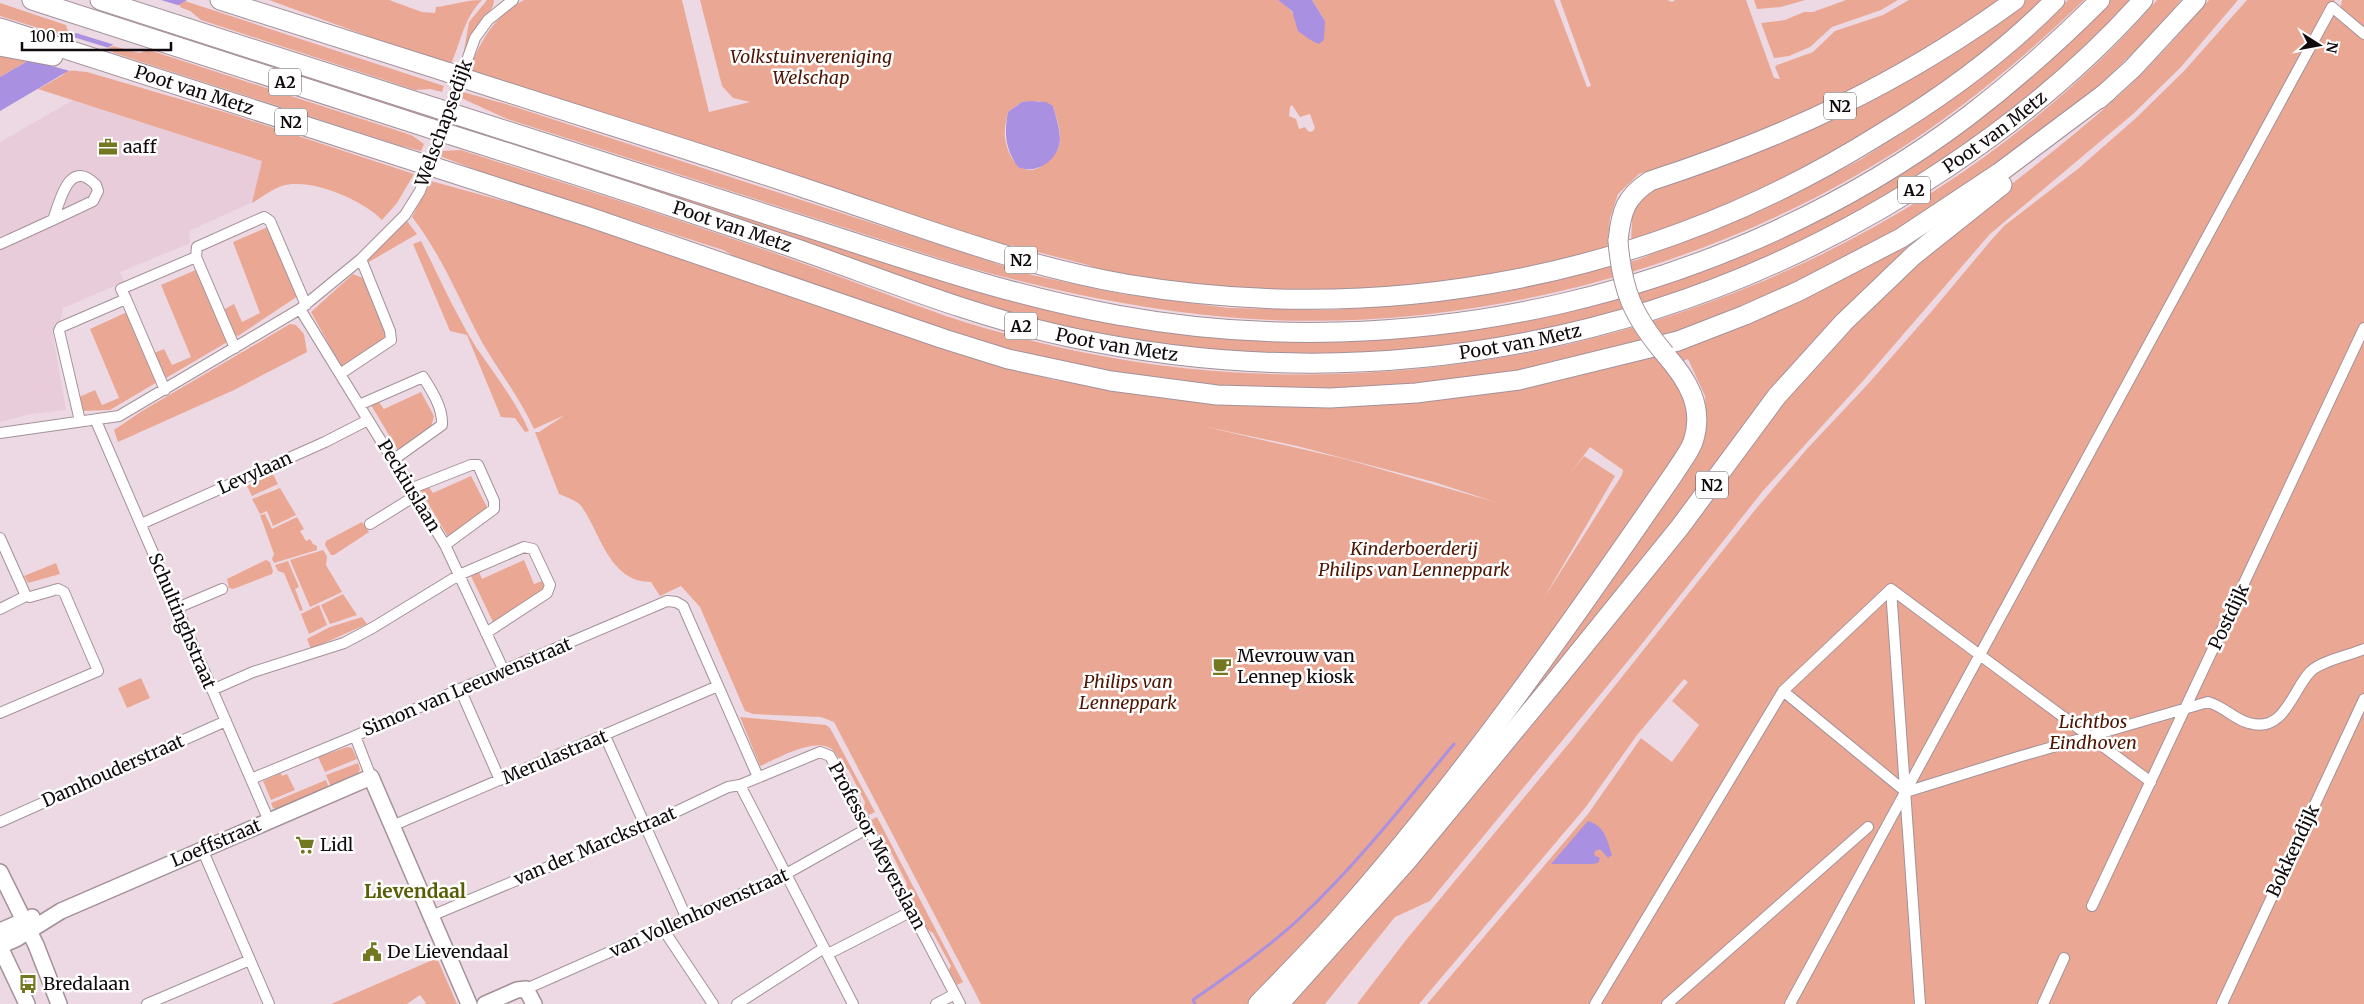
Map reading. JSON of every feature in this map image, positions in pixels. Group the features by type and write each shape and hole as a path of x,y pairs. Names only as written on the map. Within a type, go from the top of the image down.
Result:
{"highway":[{"name":"Poot van Metz","path":"32,0 722,223 955,307 1022,327 1116,347 1223,361 1322,363 1414,359 1515,345 1619,321 1732,282 1809,248 1909,193 1980,144 2059,81 2137,7"},
{"name":"N2","path":"220,0 807,189 937,234 1039,265 1125,284 1174,290 1254,298 1332,300 1408,296 1528,277 1629,251 1713,222 1805,178 1896,125 1944,93 1992,56 2055,0"},
{"name":"N2","path":"1352,914 1534,671 1658,498 1693,442 1697,418 1694,397 1683,374 1641,324 1631,303 1620,266 1618,241 1620,220 1627,203 1635,191 1650,181 1781,133 1881,86 1928,59 2015,0"},
{"name":"Poot van Metz","path":"108,2 995,287 1120,316 1226,330 1321,332 1410,328 1509,315 1603,293 1650,279 1720,254 1772,231 1870,180 1947,131 2016,77 2065,35 2100,0"},
{"name":"N2","path":"1352,914 1456,802 1680,527 1778,396 1844,322 1914,254 2053,145 2139,62 2196,0"},
{"name":"Poot van Metz","path":"0,28 43,48 161,80 589,217 944,340 1008,359 1111,381 1217,395 1330,398 1416,393 1519,380 1678,341 1745,315 1799,291 1901,238 1999,173 2107,92"},
{"name":"N2","path":"0,46 43,48"},
{"path":"1258,1004 1352,914"},
{"path":"1279,1004 1352,914"}],"street":[{"name":"Welschapsedijk","path":"0,433 80,421 96,421 120,416 303,307 361,260 405,215 420,190 475,38 488,20 506,2"},
{"path":"1790,1004 2335,4 2364,34"},
{"path":"0,244 53,220 93,201 98,191 96,185 83,176 74,177 67,182 53,220"},
{"path":"235,348 196,257 197,247 264,217 270,221 303,307"},
{"path":"165,390 121,289 196,257"},
{"path":"340,374 391,340 390,331 361,260"},
{"path":"80,421 59,331 61,327 126,300"},
{"name":"Peckiuslaan","path":"303,307 340,374 445,545 504,671"},
{"name":"Postdijk","path":"2092,906 2364,328"},
{"path":"359,405 423,377 431,389 443,416 442,425 393,460"},
{"name":"Levylaan","path":"141,524 325,442 368,420"},
{"name":"Schultinghstraat","path":"96,421 269,821"},
{"path":"370,524 413,493 471,465 478,465 494,501 494,509 445,545"},
{"path":"0,538 26,596"},
{"path":"212,690 253,672 344,643 459,575 524,547 533,549 550,585 547,593 486,633"},
{"path":"0,609 26,596 30,597 58,589 64,592 98,671 0,713"},
{"path":"177,608 222,589"},
{"path":"1891,589 2151,782"},
{"path":"1595,1004 1783,691 1891,589"},
{"path":"1891,589 1920,1004"},
{"name":"Simon van Leeuwenstraat","path":"251,779 667,601 676,602 683,606 718,686"},
{"path":"1906,792 2208,702 2227,710 2247,723 2259,725 2271,721 2280,715 2292,702 2310,671 2364,649"},
{"path":"718,686 758,777"},
{"name":"Merulastraat","path":"392,826 718,686"},
{"path":"460,689 500,780"},
{"path":"1783,691 1906,792"},
{"name":"Bokkendijk","path":"2222,1004 2364,699"},
{"name":"Damhouderstraat","path":"0,822 226,720"},
{"path":"355,736 469,1004"},
{"path":"605,736 686,919"},
{"name":"Professor Meyerslaan","path":"758,777 820,752 830,756 960,1004"},
{"name":"Loeffstraat","path":"27,925 371,777"},
{"name":"van der Marckstraat","path":"431,916 646,826 728,787 740,785 758,777"},
{"path":"740,785 853,1004"},
{"path":"1667,1004 1868,827"},
{"name":"van Vollenhovenstraat","path":"526,989 786,874 868,828"},
{"path":"202,849 270,1004"},
{"path":"0,872 27,925 59,1004"},
{"path":"737,1004 826,951 912,911"},
{"path":"0,931 27,925"},
{"path":"27,925 0,947 28,1004"},
{"path":"664,929 713,1004"},
{"path":"2043,1004 2064,958"},
{"path":"147,1004 250,960"},
{"path":"485,1004 517,990 526,989 534,1004"},
{"path":"936,1004 955,994"}],"shaded area":[{"path":"132,0 187,0 177,6 172,5 138,30 0,111 0,77 76,33 80,34"},
{"path":"1278,0 1312,0 1325,21 1324,40 1319,44 1298,31 1292,11"},
{"path":"75,99 272,152 255,201 189,231 190,243 120,272 124,282 63,308 60,323 52,330 66,410 31,414 0,422 0,142"},
{"path":"1022,102 1046,102 1053,106 1059,127 1060,140 1051,160 1039,168 1025,169 1018,167 1010,153 1006,127 1008,112"},
{"path":"1588,821 1594,823 1602,830 1612,855 1608,858 1600,849 1595,851 1594,855 1600,858 1598,863 1551,864"}],"green space":[{"path":"269,0 389,0 422,12 435,13 436,7 482,0 466,23 450,66"},
{"path":"487,0 494,0 493,6 463,56 469,22"},
{"name":"Volkstuinvereniging Welschap","path":"524,0 682,0 709,112 750,102 733,98 722,86 700,0 1278,0 1290,10 1302,33 1309,37 1325,21 1312,0 1554,0 1587,87 1591,86 1560,0 1667,0 1672,2 1675,0 1746,0 1774,78 1780,79 1775,67 1777,65 1813,52 1835,31 1883,15 1909,0 2005,0 1980,18 1829,104 1706,154 1639,174 1618,194 1610,218 1607,251 1405,290 1284,294 1117,277 1088,265 1010,245 978,240 468,71 478,49 490,30 513,7","holes":["1039,101 1053,106 1059,127 1060,143 1056,151 1041,166 1028,170 1022,168 1012,158 1005,139 1006,123 1008,112 1022,102","1292,105 1300,117 1310,114 1315,128 1313,131 1309,132 1305,127 1299,129 1296,119 1289,116"]},
{"path":"1754,0 1805,0 1781,7 1757,9"},
{"path":"1846,0 1898,0 1881,10 1832,27 1810,47 1789,56 1774,58 1761,23 1785,20 1804,12 1813,12"},
{"path":"2023,0 2044,0 1998,42 1945,84 1803,172 1631,245 1632,220 1630,220 1633,205 1646,190 1710,165"},
{"path":"2068,0 2084,0 2002,73 1938,123 1839,185 1758,225 1673,258 1585,285 1496,304 1405,316 1315,321 1226,317 1126,304 1061,291 963,266 507,119 459,97 463,92 509,105 1032,275 1122,294 1228,308 1330,310 1408,305 1505,292 1637,260 1762,210 1860,160 1954,98 2023,44"},
{"path":"2109,0 2133,0 2030,97 1931,172 1782,253 1652,304 1514,338 1413,352 1332,356 1223,354 1024,320 450,128 452,121 961,284 1224,336 1284,341 1332,341 1411,337 1510,323 1605,300 1775,237 2068,41"},
{"path":"2157,0 2181,0 2150,36 2103,82 2050,127 1997,167 1850,259 1675,336 1519,373 1416,387 1331,392 1218,390 1110,375 1014,354 751,265 723,250 487,174 440,156 441,151 461,150 725,236 946,316 1008,335 1050,345 1113,358 1255,373 1399,371 1542,350 1681,312 1815,258 1940,187 2055,101"},
{"path":"2209,0 2238,0 2181,67 2133,114 1990,234 1863,381 1762,492 1637,650 1430,901 1395,917 1325,1004 1285,1004 1782,400 1847,327 1918,258 2069,138 2118,96 2154,62"},
{"name":"Lichtbos Eindhoven","path":"2247,0 2335,0 2332,6 2364,32 2364,1004 1427,1004 1588,814 1641,738 1672,762 1699,725 1672,701 1688,682 1684,679 1637,735 1585,808 1419,1004 1357,1004 1406,940 1570,742 1755,510 1806,450 1868,384 1931,312 1993,238 2004,226 2079,168 2136,118 2184,71"},
{"path":"2342,0 2364,0 2364,30 2340,9"},
{"path":"185,1 444,86 442,92 430,89 415,90 201,20 190,11 177,6"},
{"path":"0,3 66,25 68,31 61,35 0,16"},
{"path":"163,27 435,115 432,123 157,33"},
{"path":"113,46 139,53 149,50 402,132 413,136 424,144 421,151 398,145 114,53 108,48"},
{"path":"0,55 29,60 0,77"},
{"path":"67,70 87,72 231,114 414,174 397,203 382,220 373,212 349,198 335,192 307,185 294,184 282,186 270,191 252,203 262,161 38,89 63,75"},
{"name":"Philips van Lenneppark","path":"431,181 587,224 942,345 978,360 1054,380 1282,403 1637,358 1954,212 1676,523 1470,776 1706,418 1705,396 1688,359 1665,368 1677,378 1690,417 1685,439 1668,472 1542,649 1445,780 1372,869 1251,1004 981,1004 834,722 821,717 753,714 745,711 700,607 681,586 660,596 651,582 637,580 616,566 601,543 582,507 575,501 559,494 535,432 539,432 565,415 534,429 516,396 483,344 433,247 412,217","holes":["1202,426 1297,446 1434,482 1495,502 1345,459","1590,447 1623,470 1622,475 1544,598 1615,476 1584,456 1569,475"]},
{"path":"407,221 417,234 369,262 367,260"},
{"path":"270,226 298,296 238,336 235,335 223,310 234,304 242,322 260,313 233,242"},
{"path":"421,241 468,334 511,398 529,431 525,432 515,418 501,417 467,335 450,331 413,244"},
{"path":"198,269 229,341 166,378 154,353 164,349 172,365 191,357 161,285"},
{"path":"353,274 365,279 389,334 386,339 342,368 311,312"},
{"path":"127,312 159,381 110,410 82,411 77,398 95,390 102,405 119,398 90,329"},
{"path":"290,324 296,325 304,334 307,352 234,390 118,442 114,430 142,411"},
{"path":"421,392 434,416 431,428 398,450 371,405 378,401 384,409"},
{"path":"273,474 278,484 252,496 247,486"},
{"path":"471,476 488,509 448,537 421,489 428,486 433,493"},
{"path":"280,488 296,515 273,526 267,511 260,514 252,499"},
{"path":"265,514 272,529 297,517 304,529 300,531 306,541 310,539 317,546 317,550 274,563 272,559 274,554 260,515"},
{"path":"362,522 369,532 334,555 331,555 325,545 326,541"},
{"path":"323,550 327,556 326,565 342,592 310,607 290,560"},
{"path":"266,560 270,562 272,574 233,589 229,588 227,579"},
{"path":"524,560 534,584 542,581 544,586 541,593 493,622 471,576 479,572 482,579"},
{"path":"288,561 299,587 295,589 303,610 300,611 284,573 278,571 275,565"},
{"path":"56,563 60,574 28,583 24,576"},
{"path":"343,594 357,615 330,624 321,605"},
{"path":"319,605 327,625 309,634 301,614"},
{"path":"362,617 367,624 311,649 307,639 330,627"},
{"path":"141,678 150,698 127,708 118,688"},
{"path":"740,717 826,725 830,728 875,812 869,815 864,807 865,802 848,769 843,767 836,754 830,748 823,746 805,747 760,766"},
{"path":"347,747 352,748 357,759 325,772 318,757"},
{"path":"358,763 360,769 357,776 331,787 326,775"},
{"path":"281,773 282,776 287,774 295,790 271,800 263,781"},
{"path":"326,780 329,788 278,810 273,808 271,803"},
{"path":"877,817 963,982 957,985 949,970 951,966 933,933 928,930 906,888 907,884 890,850 886,849 871,820"},
{"path":"437,958 457,1004 424,1004 426,1003 420,995 407,1004 331,1004"}],"pier":[{"path":"127,0 161,0 181,6 178,8 172,6 166,10 163,17 145,26 141,26 139,32 115,45 79,34 88,29 91,21 109,13"},
{"path":"67,35 109,48 70,71 26,59"}],"waterway":[{"path":"1195,1004 1193,1000 1275,939 1322,897 1380,833 1454,744"}],"place":[{"name":"aaff","path":"108,147"},
{"name":"Mevrouw van Lennep kiosk","path":"1222,666"},
{"name":"Lidl","path":"305,845"},
{"name":"De Lievendaal","path":"372,952"},
{"name":"Bredalaan","path":"28,984"}],"district":[{"name":"Lievendaal","path":"415,891"}],"park label":[{"name":"Kinderboerderij Philips van Lenneppark","path":"1414,559"}]}
